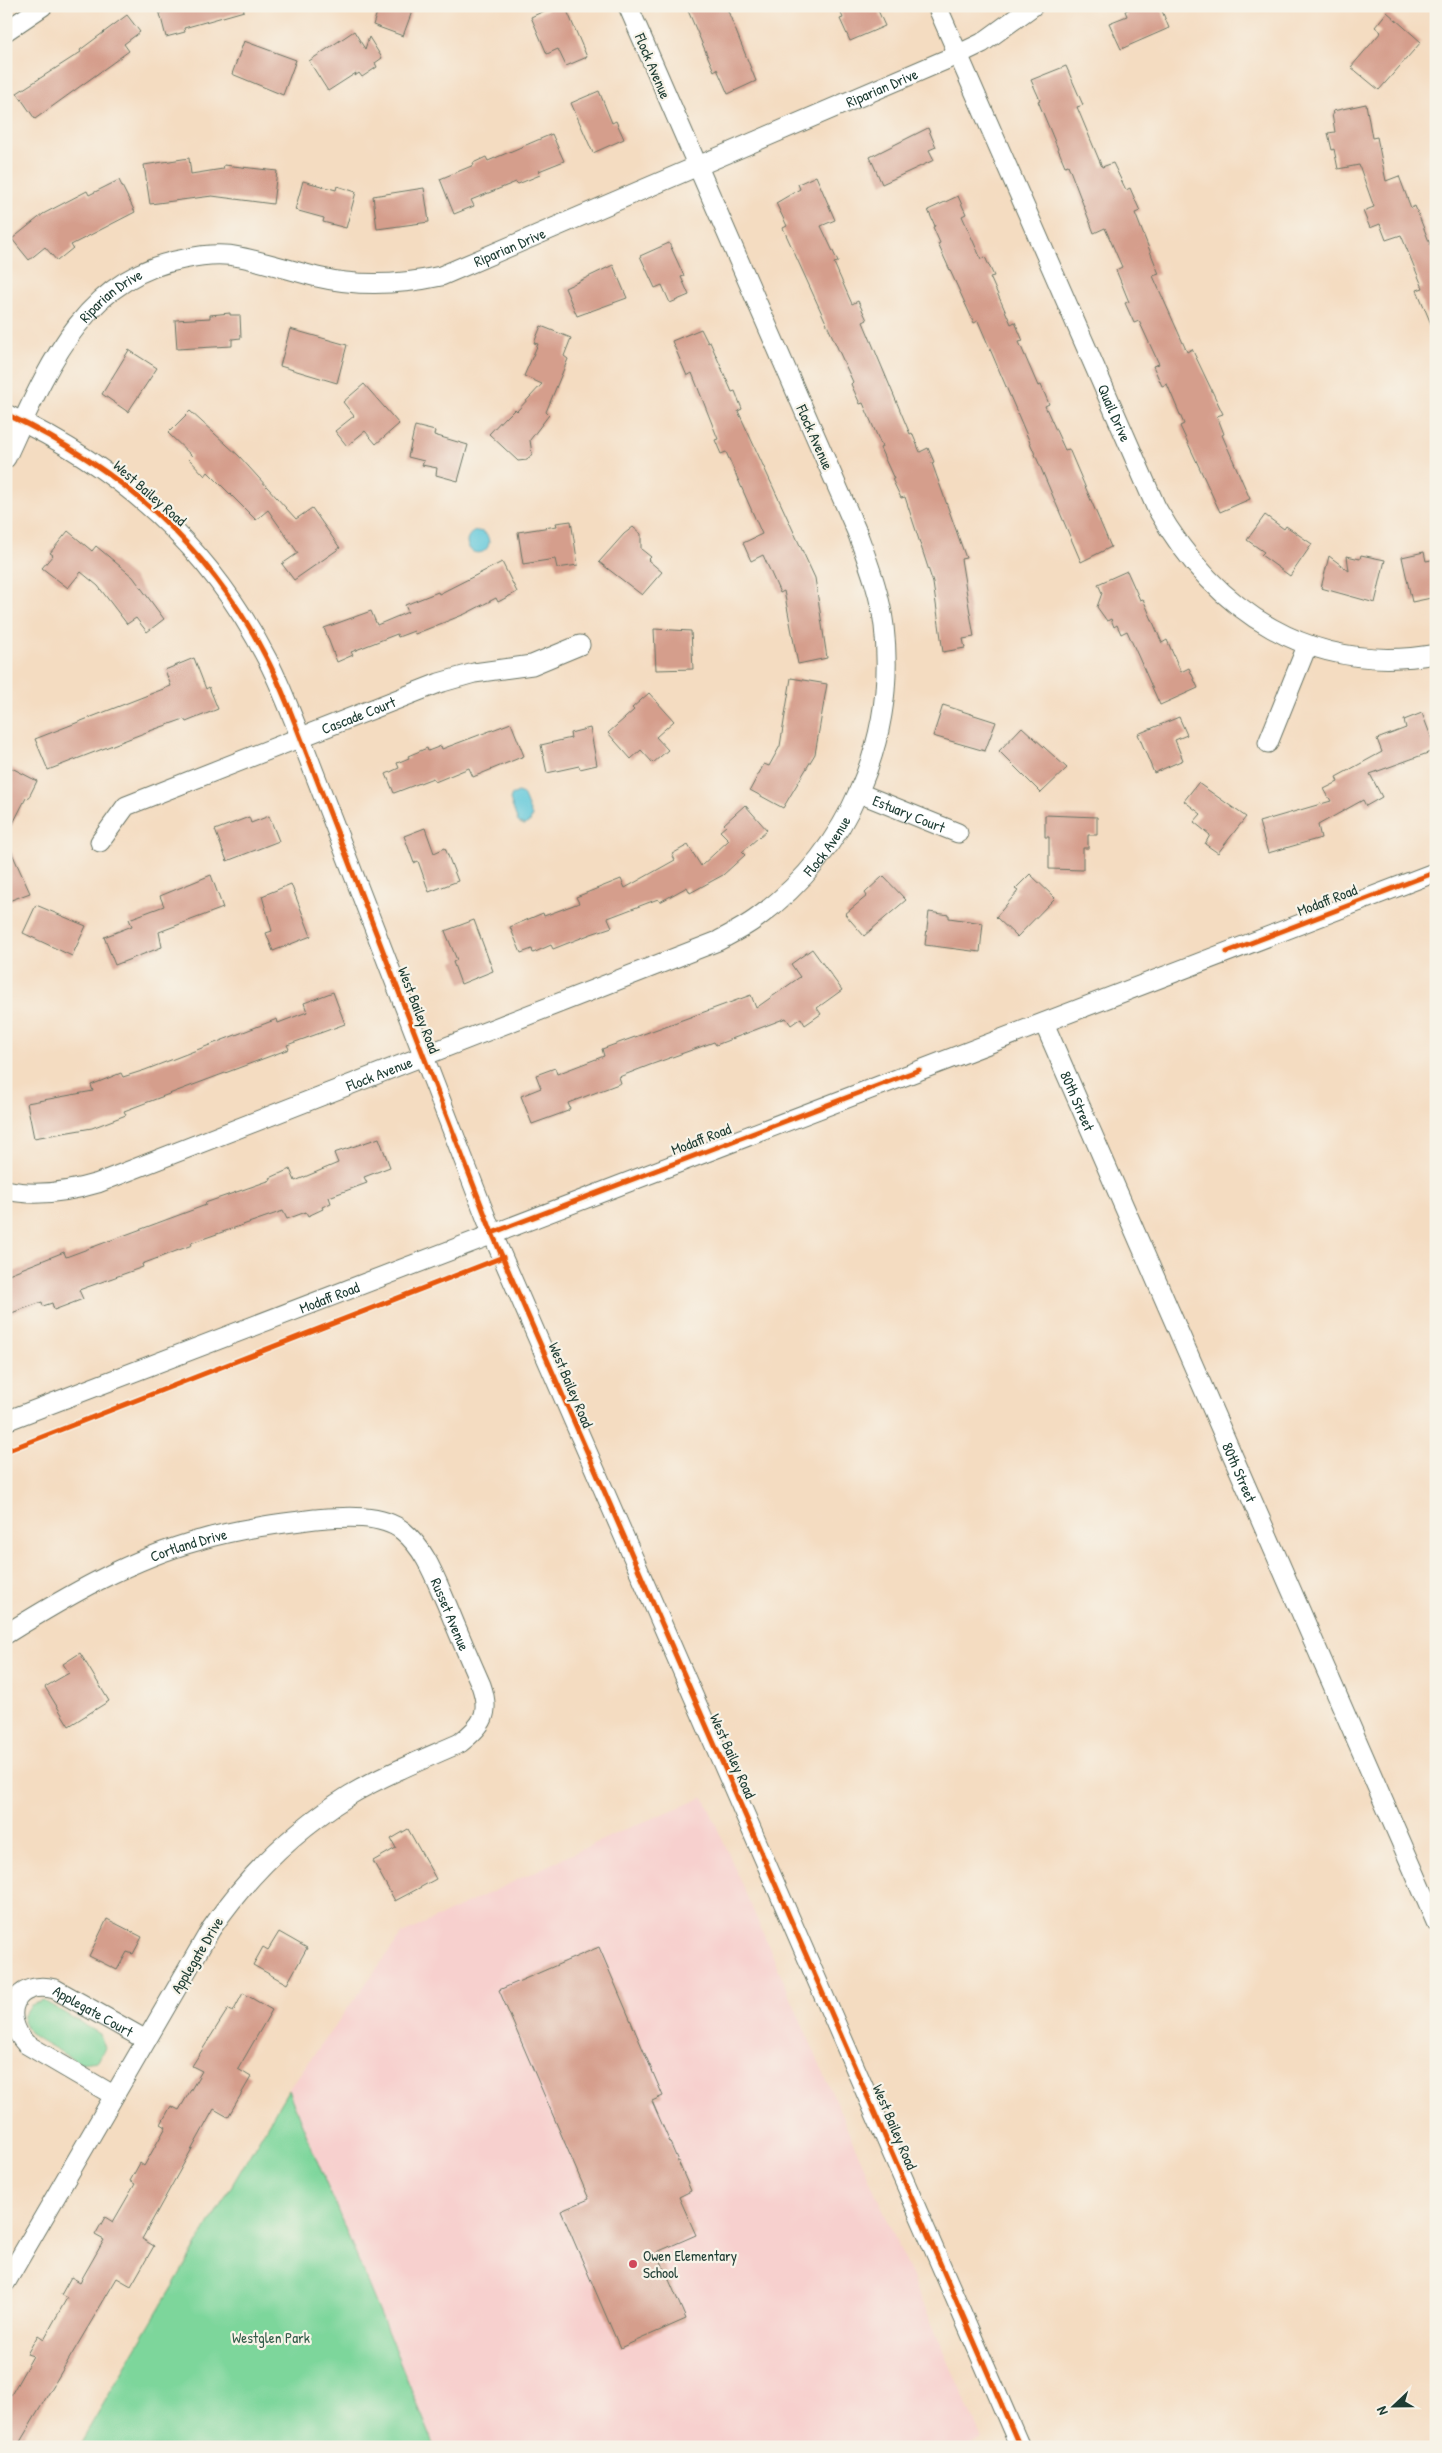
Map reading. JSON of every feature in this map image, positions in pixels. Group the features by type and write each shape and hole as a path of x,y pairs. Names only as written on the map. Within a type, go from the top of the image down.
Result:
{"street":[{"path":"6,31 43,6"},
{"name":"Flock Avenue","path":"6,1190 20,1193 51,1193 98,1183 679,958 718,941 757,918 791,890 828,847 859,793 877,745 883,713 887,671 884,625 875,580 857,532 628,6"},
{"name":"Quail Drive","path":"937,6 1152,498 1174,539 1195,566 1221,592 1259,621 1308,646 1338,654 1395,657 1436,654"},
{"name":"Riparian Drive","path":"6,458 15,418 63,344 88,311 120,284 149,268 166,262 195,256 240,256 319,278 362,284 407,283 458,270 957,55 982,43 1033,6"},
{"name":"West Bailey Road","path":"15,418 76,450 149,505 196,553 234,602 278,681 492,1233 1018,2446"},
{"name":"Cascade Court","path":"100,842 126,806 300,736 456,677 532,665 580,645"},
{"path":"1268,743 1308,646"},
{"name":"Estuary Court","path":"859,793 958,833"},
{"name":"Modaff Road","path":"6,1421 1436,872"},
{"name":"80th Street","path":"1044,1023 1436,1922"},
{"name":"Cortland Drive","path":"6,1634 98,1580 149,1557 198,1540 274,1525 348,1516 388,1523"},
{"name":"Russet Avenue","path":"388,1523 410,1536 426,1557 486,1698 486,1710 483,1721"},
{"name":"Applegate Drive","path":"6,2282 211,1929 243,1885 315,1819 351,1795 460,1743 476,1731 483,1721"},
{"name":"Applegate Court","path":"113,2095 26,2044 17,2036 12,2025 10,2013 14,2003 30,1988 42,1986 55,1989 146,2040"}],"shaded area":[{"name":"Owen Elementary School","path":"704,1797 982,2439 970,2447 435,2447 288,2090 402,1934 619,1832"}],"green space":[{"path":"44,2001 100,2034 105,2048 98,2061 80,2063 30,2034 23,2021 24,2015 31,2005"},
{"name":"Westglen Park","path":"288,2090 435,2447 78,2447"}],"water":[{"path":"474,531 482,531 489,538 489,546 482,553 474,553 467,546 467,538"},
{"path":"518,792 523,794 532,816 530,822 524,825 518,822 510,800 512,795"}],"building":[{"path":"158,6 243,6 244,11 184,28 185,32 166,37"},
{"path":"379,6 414,6 403,36 373,25"},
{"path":"555,6 565,6 587,57 566,66 558,49 547,54 531,17"},
{"path":"686,6 726,6 756,81 728,94 717,69 714,71"},
{"path":"838,6 876,6 885,26 850,41 840,19 843,18"},
{"path":"1135,6 1160,6 1169,28 1121,49 1109,23 1127,16 1125,11"},
{"path":"1387,12 1421,42 1379,90 1351,67 1381,32 1375,27"},
{"path":"127,15 140,32 124,44 129,51 35,119 17,93 81,52 80,50"},
{"path":"354,31 365,49 369,37 382,58 375,63 377,67 362,77 359,73 355,76 356,73 328,91 309,61"},
{"path":"244,41 296,60 283,95 232,74"},
{"path":"1066,66 1083,105 1077,107 1102,167 1113,163 1126,190 1130,188 1140,211 1135,213 1159,274 1153,276 1187,352 1192,349 1223,414 1217,416 1224,434 1222,435 1250,499 1220,512 1180,426 1184,424 1167,384 1162,386 1153,366 1159,364 1139,321 1134,323 1125,303 1129,302 1116,270 1122,267 1105,228 1094,233 1068,165 1065,166 1038,101 1040,100 1031,80"},
{"path":"599,91 612,123 616,121 624,139 593,153 571,103"},
{"path":"1366,104 1372,138 1377,137 1386,181 1399,176 1411,208 1415,206 1432,249 1436,248 1436,336 1417,290 1423,288 1401,235 1386,240 1380,224 1370,228 1363,211 1374,207 1359,165 1338,169 1334,149 1332,150 1328,133 1335,132 1333,111"},
{"path":"928,128 936,147 929,150 934,160 882,184 870,157"},
{"path":"552,134 564,161 539,171 540,175 518,184 516,182 471,200 474,206 454,214 440,179 474,165 473,163 486,157 488,161"},
{"path":"189,158 191,174 223,169 224,165 277,171 273,204 212,196 150,204 144,165"},
{"path":"816,176 835,220 821,226 838,262 834,263 852,304 858,301 867,320 863,322 910,434 912,433 920,452 928,448 966,558 961,559 974,637 963,639 965,648 943,652 933,583 905,497 901,498 892,479 894,479 880,448 882,447 863,403 860,404 851,384 853,382 783,228 787,226 776,203 800,189 798,184"},
{"path":"119,180 135,212 71,245 73,248 57,261 45,247 29,260 12,239 43,214 87,191 89,195"},
{"path":"303,181 336,190 337,186 356,192 346,228 323,222 324,218 295,210"},
{"path":"424,188 429,222 377,229 373,196"},
{"path":"958,196 966,214 962,216 981,259 985,257 994,276 990,277 1011,324 1015,322 1023,341 1019,342 1038,386 1041,385 1049,404 1045,406 1065,450 1069,449 1111,547 1081,562 978,321 974,323 938,244 940,243 933,227 935,226 928,210"},
{"path":"669,243 684,276 681,277 689,295 670,303 662,285 655,288 640,256"},
{"path":"613,265 627,298 577,316 565,288"},
{"path":"230,313 230,315 240,315 241,338 232,339 232,346 177,349 175,320 210,318 210,315"},
{"path":"541,326 571,338 564,356 568,359 546,412 549,415 530,440 532,454 527,460 518,461 489,434 505,417 515,409 517,411 542,384 524,376 538,344 534,343"},
{"path":"290,329 347,345 337,383 280,366"},
{"path":"701,329 708,343 710,342 732,392 735,391 742,409 738,411 815,578 827,658 798,664 784,591 780,593 763,555 751,561 743,543 762,534 726,452 721,454 715,440 718,439 692,373 687,376 672,341"},
{"path":"129,350 157,368 128,412 102,394"},
{"path":"364,384 399,424 376,444 365,431 347,446 335,431 354,416 343,402"},
{"path":"190,411 239,456 296,519 312,508 340,548 294,580 282,564 298,553 268,510 256,520 208,472 205,476 189,459 192,456 168,433"},
{"path":"415,426 435,431 434,435 468,445 458,481 436,475 437,468 422,465 424,461 408,457"},
{"path":"1265,515 1284,529 1286,526 1312,544 1290,576 1261,555 1264,552 1247,540"},
{"path":"571,521 578,565 557,568 555,559 523,564 518,532 557,526 556,523"},
{"path":"633,527 641,534 641,549 651,557 648,560 662,572 642,595 599,562 624,534"},
{"path":"68,531 92,551 96,546 133,577 164,619 147,632 136,618 127,624 98,586 81,572 68,588 42,568 53,555 50,553"},
{"path":"1424,552 1426,561 1436,559 1436,597 1412,602 1402,557"},
{"path":"1361,555 1385,560 1375,603 1321,588 1329,556 1349,571 1347,556 1360,559"},
{"path":"502,562 517,592 498,602 496,598 465,614 415,634 414,631 398,637 397,634 351,652 353,655 337,662 324,628 371,611 377,625 408,612 405,605 438,592 439,594"},
{"path":"1127,571 1140,600 1143,599 1162,643 1167,640 1181,672 1189,668 1198,688 1160,705 1127,631 1121,634 1117,625 1114,627 1111,619 1107,621 1097,607 1102,593 1098,584"},
{"path":"654,629 691,631 693,669 656,670"},
{"path":"194,658 206,689 209,687 218,709 186,722 184,719 144,733 48,770 35,739 171,686 165,670"},
{"path":"791,678 827,684 815,754 783,808 750,790 764,764 769,766 780,746"},
{"path":"649,693 674,721 656,737 668,750 653,763 641,750 631,759 608,733 634,710 632,708"},
{"path":"943,705 996,722 985,751 933,736"},
{"path":"1422,713 1436,750 1370,774 1382,797 1366,806 1363,800 1318,825 1321,838 1268,853 1259,822 1331,801 1324,789 1338,782 1336,777 1382,752 1377,739 1406,728 1404,720"},
{"path":"1179,717 1187,735 1175,740 1183,760 1154,773 1138,734"},
{"path":"511,723 524,756 473,777 469,768 435,782 433,778 394,793 386,774 399,768 397,763 409,758 408,756 427,748 428,751 441,746 442,749"},
{"path":"1022,727 1067,768 1041,793 999,751"},
{"path":"590,728 597,765 580,769 579,766 547,773 541,745 571,738 570,733"},
{"path":"6,765 37,781 6,837"},
{"path":"1198,783 1246,817 1218,853 1205,844 1210,835 1194,822 1201,814 1184,801"},
{"path":"745,805 767,830 742,852 745,855 723,875 690,893 687,887 660,902 658,899 608,918 612,927 553,949 551,945 533,953 532,949 521,953 510,927 543,913 544,916 579,903 576,897 621,879 625,888 675,860 672,854 688,845 701,866 729,840 720,831 726,826 724,824"},
{"path":"1045,815 1097,817 1097,835 1088,835 1088,848 1083,848 1083,870 1049,869 1049,837 1045,837"},
{"path":"269,816 279,841 227,861 215,830 249,817 251,823"},
{"path":"425,828 434,853 445,848 458,881 429,892 418,861 414,863 404,836"},
{"path":"6,840 30,893 6,902"},
{"path":"1030,874 1055,898 1017,937 996,917 1018,891 1015,889"},
{"path":"211,875 223,908 159,932 162,947 115,965 104,937 132,926 129,919 164,906 160,896"},
{"path":"883,876 906,900 864,936 845,914 867,896 865,893"},
{"path":"291,884 311,936 273,951 266,933 272,931 262,896"},
{"path":"36,905 86,926 72,956 23,933"},
{"path":"929,912 949,915 949,918 983,923 980,952 925,945"},
{"path":"474,920 493,971 461,984 453,962 457,960 445,931"},
{"path":"812,949 842,990 817,1008 821,1014 805,1025 801,1018 791,1025 786,1018 716,1045 714,1042 650,1065 619,1077 621,1083 568,1103 570,1108 568,1111 532,1124 521,1096 541,1088 536,1075 555,1068 557,1074 604,1056 602,1049 751,995 756,1008 800,977 791,964"},
{"path":"333,992 345,1024 287,1045 289,1049 124,1111 126,1115 92,1128 34,1138 27,1103 93,1091 91,1085 121,1073 123,1077 145,1070 277,1019 278,1023 307,1012 304,1003"},
{"path":"379,1138 390,1167 364,1177 367,1183 329,1197 331,1203 322,1207 323,1209 308,1216 306,1212 287,1219 283,1211 191,1243 192,1245 142,1264 143,1267 79,1290 83,1299 54,1310 52,1303 43,1306 42,1302 6,1315 6,1275 64,1252 66,1257 206,1205 205,1203 271,1180 270,1178 290,1169 295,1181 338,1163 334,1153"},
{"path":"80,1653 109,1701 69,1726 45,1687 69,1673 63,1664"},
{"path":"408,1829 436,1879 395,1901 373,1861 396,1848 391,1839"},
{"path":"107,1919 142,1937 133,1954 127,1952 117,1970 89,1956"},
{"path":"279,1932 307,1948 287,1984 253,1965 263,1947 268,1950"},
{"path":"599,1947 663,2096 652,2101 691,2191 679,2197 696,2235 657,2252 686,2319 620,2348 561,2211 589,2199 499,1990"},
{"path":"243,1993 272,2010 238,2069 251,2077 228,2117 214,2109 142,2239 154,2246 131,2286 117,2278 17,2447 6,2441 6,2393 11,2395 33,2356 27,2354 38,2335 44,2339 67,2298 61,2295 71,2277 80,2282 104,2240 95,2235 105,2217 113,2222 135,2184 130,2181 140,2163 144,2166 166,2127 161,2124 171,2106 179,2110 202,2071 192,2066 228,2009 233,2012"}],"cycle path":[{"path":"6,414 48,435 87,459 124,485 158,514 189,546 218,581 244,618 272,668 492,1233 1020,2447"},
{"path":"1227,952 1436,872"},
{"path":"492,1233 919,1070"},
{"path":"6,1451 503,1257"}],"place":[{"name":"Owen Elementary School","path":"633,2264"}]}
